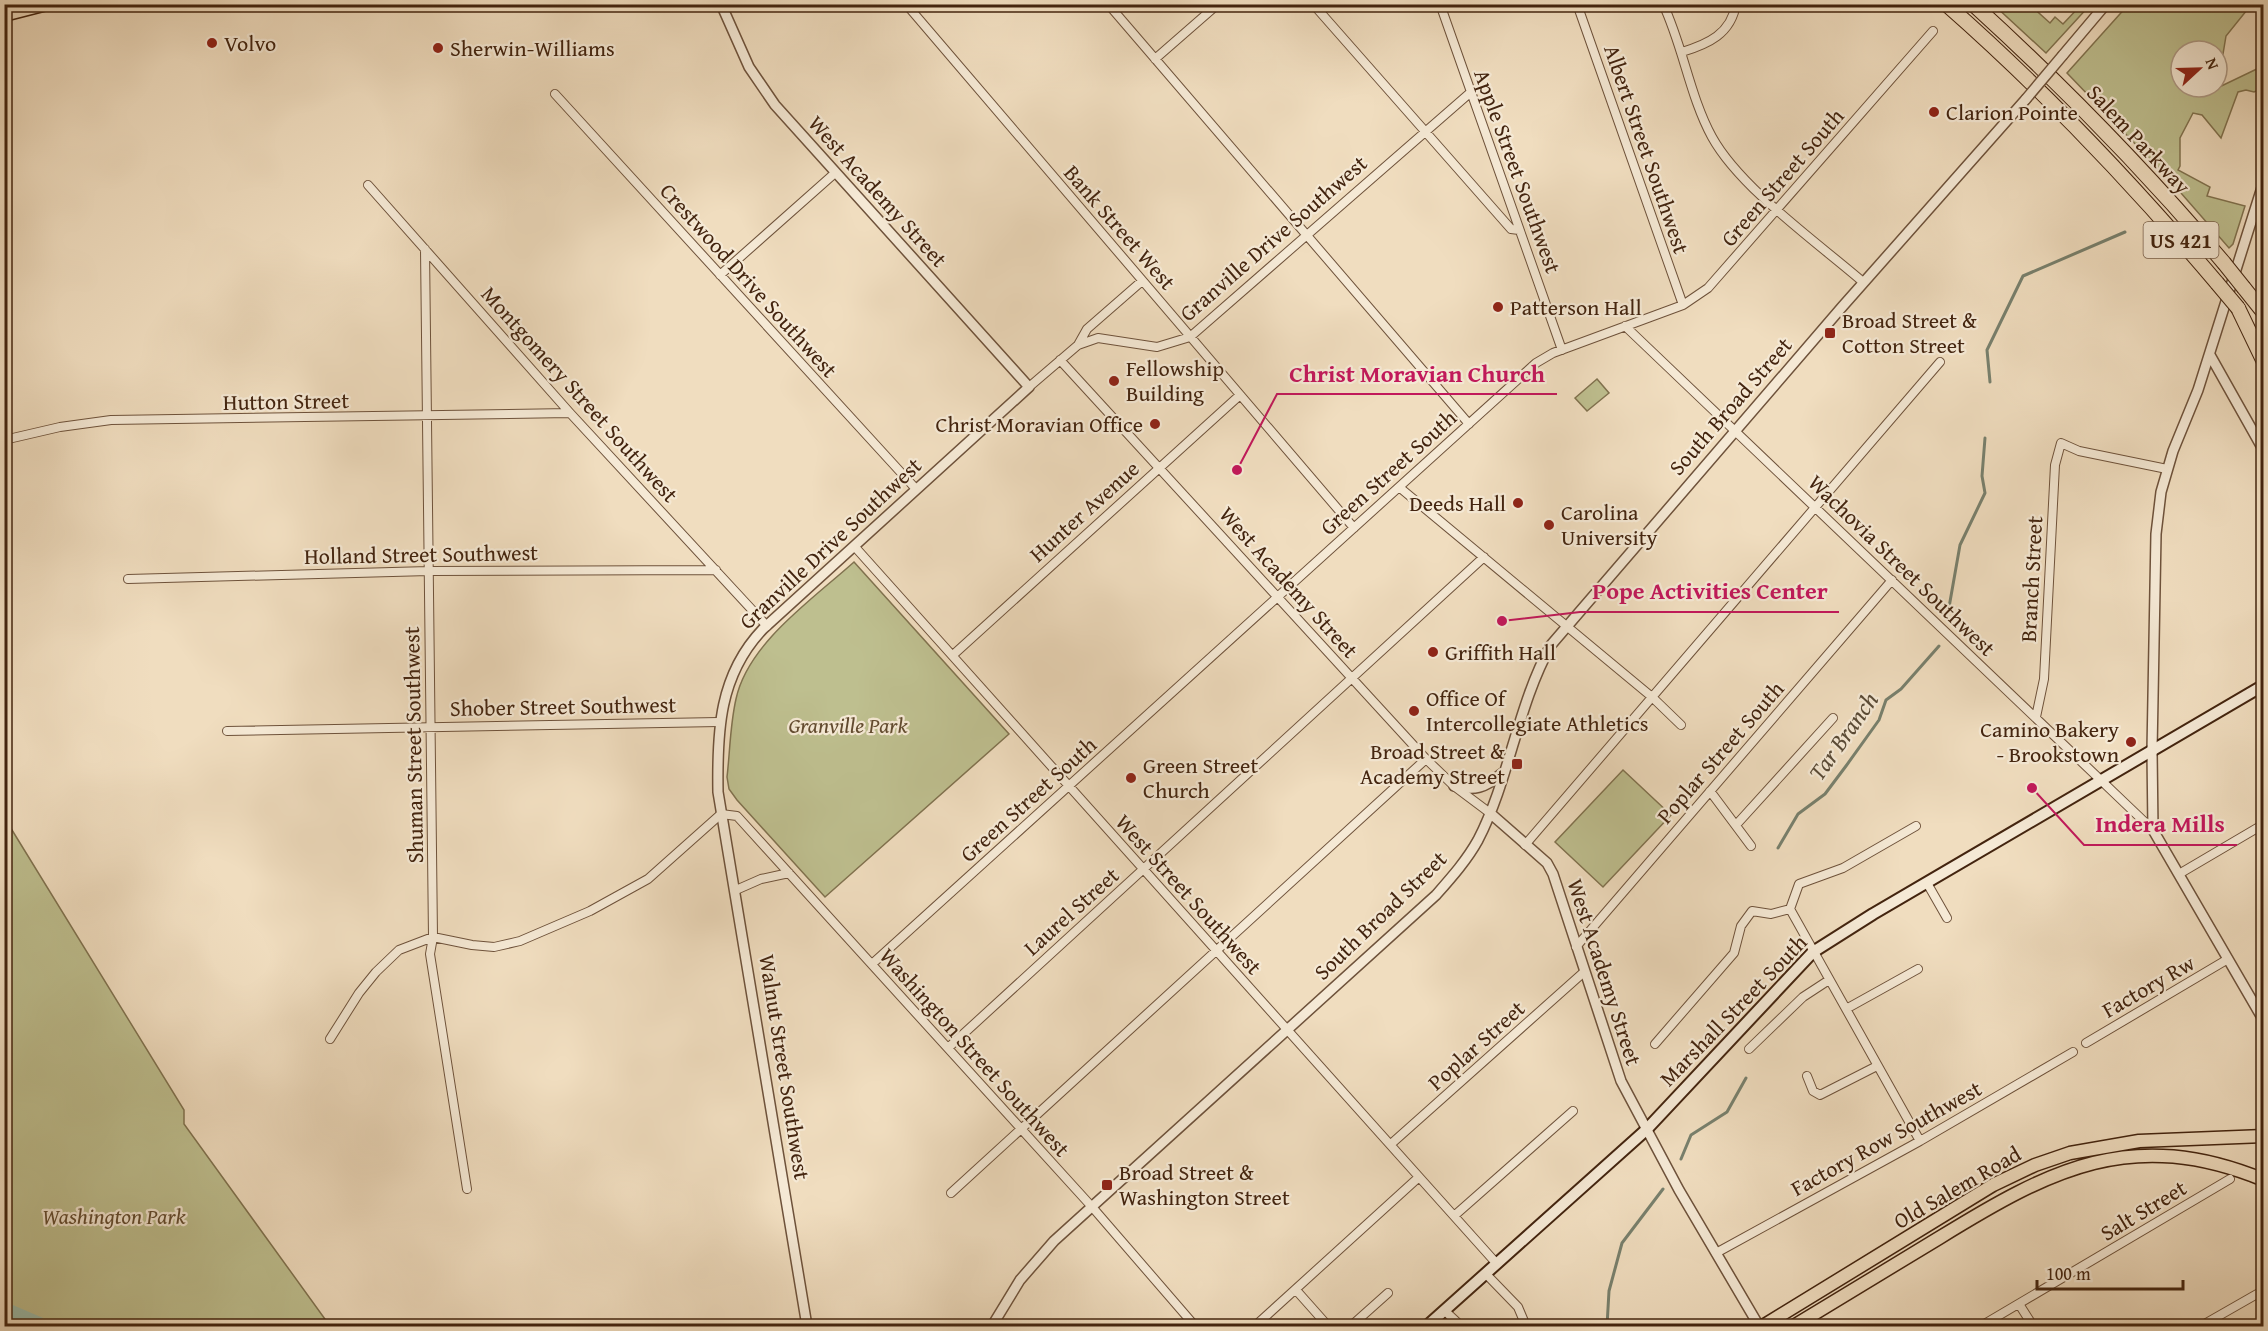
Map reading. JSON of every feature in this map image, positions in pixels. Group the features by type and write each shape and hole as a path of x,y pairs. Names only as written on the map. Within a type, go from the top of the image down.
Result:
{"highway":[{"name":"Salem Parkway","path":"1946,4 2067,117 2144,198 2264,339"},
{"name":"Salem Parkway","path":"1973,4 2079,105 2157,186 2262,309"},
{"path":"2238,308 2264,362"}],"main road":[{"path":"4,15 47,4"},
{"name":"Marshall Street South","path":"1427,1326 1646,1130 1813,952 2264,685"},
{"name":"Old Salem Road","path":"1761,1326 1993,1185 2035,1165 2070,1154 2139,1141 2264,1136"},
{"name":"Old Salem Road","path":"1794,1326 2002,1199 2049,1176 2113,1158 2195,1157 2234,1168 2264,1180"}],"street":[{"name":"West Academy Street","path":"721,4 742,53 761,87 1029,387"},
{"name":"Bank Street West","path":"906,4 1354,528"},
{"path":"1108,4 1469,424"},
{"path":"1155,59 1218,4"},
{"path":"1313,4 1424,133 1511,229 1519,230"},
{"name":"Apple Street Southwest","path":"1440,4 1562,350"},
{"name":"Albert Street Southwest","path":"1576,4 1683,305"},
{"path":"1663,4 1711,135 1723,156 1741,177 1863,282"},
{"path":"1682,52 1703,46 1718,37 1732,19 1736,4"},
{"name":"South Broad Street","path":"992,1326 1010,1294 1028,1269 1054,1241 1436,895 1463,863 1490,813 1538,670 1567,625 1863,282 2026,99 2106,4"},
{"name":"Green Street South","path":"872,964 1536,363 1562,350 1683,305 1700,295 1779,209 1933,31"},
{"name":"Granville Drive Southwest","path":"721,814 718,792 719,722 724,695 735,666 750,644 767,626 1078,345 1098,338 1157,347 1190,337 1471,92"},
{"name":"Crestwood Drive Southwest","path":"555,94 916,489"},
{"path":"720,275 835,172"},
{"path":"2264,181 2210,355 2167,469 2156,534 2152,751 2153,830 2264,1021"},
{"name":"Montgomery Street Southwest","path":"368,185 570,413 767,626"},
{"name":"Shuman Street Southwest","path":"425,249 432,726 433,937 430,954 467,1190"},
{"name":"Granville Drive Southwest","path":"1078,345 1087,329 1142,281"},
{"name":"Wachovia Street Southwest","path":"1625,327 1817,507 2153,830"},
{"path":"2210,355 2264,451"},
{"name":"West Academy Street","path":"1060,360 1351,680 1426,759 1454,786 1490,813 1546,863 1553,874 1621,1081 1646,1130 1716,1253 1761,1326"},
{"path":"1525,845 1940,362"},
{"name":"Hunter Avenue","path":"953,655 1240,395"},
{"name":"Hutton Street","path":"4,440 60,427 111,420 427,417 570,413"},
{"name":"Branch Street","path":"2036,717 2043,679 2055,465 2061,443 2079,451 2167,469"},
{"path":"1399,487 1567,625 1652,697 1681,725"},
{"name":"West Street Southwest","path":"855,547 1214,951 1288,1030 1497,1264"},
{"name":"Laurel Street","path":"948,1048 1484,557"},
{"name":"Holland Street Southwest","path":"128,579 429,571 716,570"},
{"name":"Poplar Street South","path":"1576,947 1892,580"},
{"path":"1736,825 1833,718"},
{"name":"Shober Street Southwest","path":"227,731 719,722"},
{"path":"951,1193 1426,759"},
{"path":"1454,786 1469,789 1484,787 1503,772"},
{"path":"1710,791 1751,846"},
{"path":"330,1039 359,993 388,959 407,946 433,937 494,947 520,941 590,911 648,879 721,814"},
{"name":"Washington Street Southwest","path":"721,814 737,816 1093,1208 1195,1326"},
{"name":"Walnut Street Southwest","path":"721,814 736,890 807,1326"},
{"path":"2179,874 2264,824"},
{"path":"1916,826 1843,868 1799,884 1790,909 1920,1141"},
{"path":"736,890 761,879 789,873"},
{"path":"1927,883 1947,918"},
{"path":"1655,1044 1734,953 1741,926 1752,911 1771,914 1790,909"},
{"name":"Factory Rw","path":"2086,1043 2228,960"},
{"path":"1846,1009 1918,969"},
{"name":"Poplar Street","path":"1391,1144 1584,972"},
{"path":"1749,1049 1803,997 1829,980"},
{"name":"Factory Row Southwest","path":"1716,1253 1920,1141 2073,1052"},
{"path":"1808,1076 1813,1091 1821,1095 1877,1066"},
{"path":"1454,1216 1573,1111"},
{"path":"1255,1326 1419,1177"},
{"name":"Salt Street","path":"1981,1326 2230,1179"},
{"path":"1486,1274 1518,1307 1526,1326"},
{"path":"1296,1290 1328,1326"},
{"path":"2201,1326 2264,1290"},
{"path":"1351,1326 1388,1293"},
{"path":"2019,1304 2033,1326"},
{"path":"1445,1311 1461,1326"}],"green space":[{"path":"1994,5 2030,5 2050,23 2055,17 2063,24 2081,5 2090,5 2046,53"},
{"path":"2128,5 2251,5 2226,39 2169,39 2169,99 2229,99 2229,82 2263,66 2263,88 2254,92 2246,90 2238,92 2221,138 2202,115 2193,113 2180,138 2178,170 2210,187 2207,196 2245,206 2233,244 2229,248 2167,177 2067,73"},
{"path":"1597,379 1609,393 1587,411 1575,398"},
{"name":"Granville Park","path":"854,562 1009,734 825,897 729,789 727,777 731,729 736,699 743,679 754,659 784,623"},
{"path":"1623,770 1671,815 1603,887 1555,842"},
{"name":"Washington Park","path":"4,817 184,1110 184,1124 330,1326 5,1326"}],"waterway":[{"name":"Tar Branch","path":"1990,382 1987,350 2023,276 2125,232"},
{"name":"Tar Branch","path":"1948,613 1960,545 1985,493 1982,476 1985,438"},
{"name":"Tar Branch","path":"1778,848 1798,814 1825,794 1846,766 1879,720 1886,700 1901,689 1939,646"},
{"name":"Tar Branch","path":"1681,1159 1691,1135 1727,1112 1746,1078"},
{"name":"Tar Branch","path":"1607,1326 1609,1291 1622,1243 1663,1189"},
{"path":"4,1311 39,1326"}],"place":[{"name":"Volvo","path":"212,43"},
{"name":"Sherwin-Williams","path":"438,48"},
{"name":"Clarion Pointe","path":"1934,112"},
{"name":"Patterson Hall","path":"1498,307"},
{"name":"Broad Street & Cotton Street","path":"1830,333"},
{"name":"Fellowship Building","path":"1114,381"},
{"name":"Christ Moravian Office","path":"1155,424"},
{"name":"Christ Moravian Church","path":"1237,470"},
{"name":"Deeds Hall","path":"1518,503"},
{"name":"Carolina University","path":"1549,525"},
{"name":"Pope Activities Center","path":"1502,621"},
{"name":"Griffith Hall","path":"1433,652"},
{"name":"Office Of Intercollegiate Athletics","path":"1414,711"},
{"name":"Camino Bakery - Brookstown","path":"2131,742"},
{"name":"Broad Street & Academy Street","path":"1517,764"},
{"name":"Green Street Church","path":"1131,778"},
{"name":"Indera Mills","path":"2032,788"},
{"name":"Broad Street & Washington Street","path":"1107,1185"}]}
